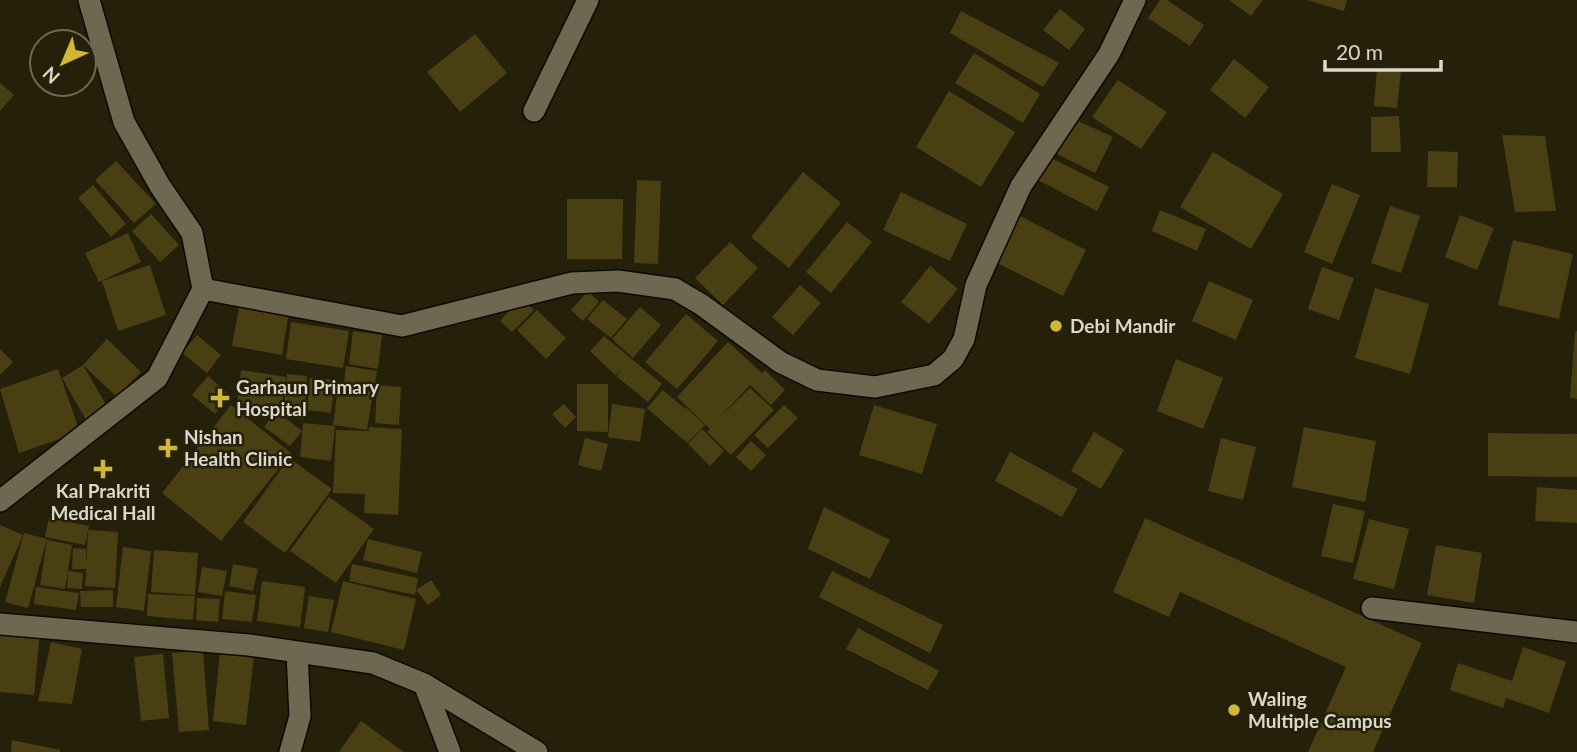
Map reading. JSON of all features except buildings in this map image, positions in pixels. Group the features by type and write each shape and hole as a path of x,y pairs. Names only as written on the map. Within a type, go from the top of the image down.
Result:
{"street":[{"path":"0,501 157,377 204,289 192,233 160,186 124,122 89,0"},
{"path":"534,111 588,0"},
{"path":"204,289 402,326 572,283 618,281 675,289 702,305 780,362 817,380 876,387 934,375 953,359 964,340 976,285 1021,186 1110,54 1135,0"},
{"path":"1372,608 1577,632"},
{"path":"0,624 249,645 373,663 424,684 537,752"},
{"path":"290,752 300,716 297,652"},
{"path":"424,684 450,752"}],"place":[{"name":"Debi Mandir","path":"1056,326"},
{"name":"Garhaun Primary Hospital","path":"220,398"},
{"name":"Nishan Health Clinic","path":"168,448"},
{"name":"Kal Prakriti Medical Hall","path":"103,469"},
{"name":"Waling Multiple Campus","path":"1234,710"}]}
